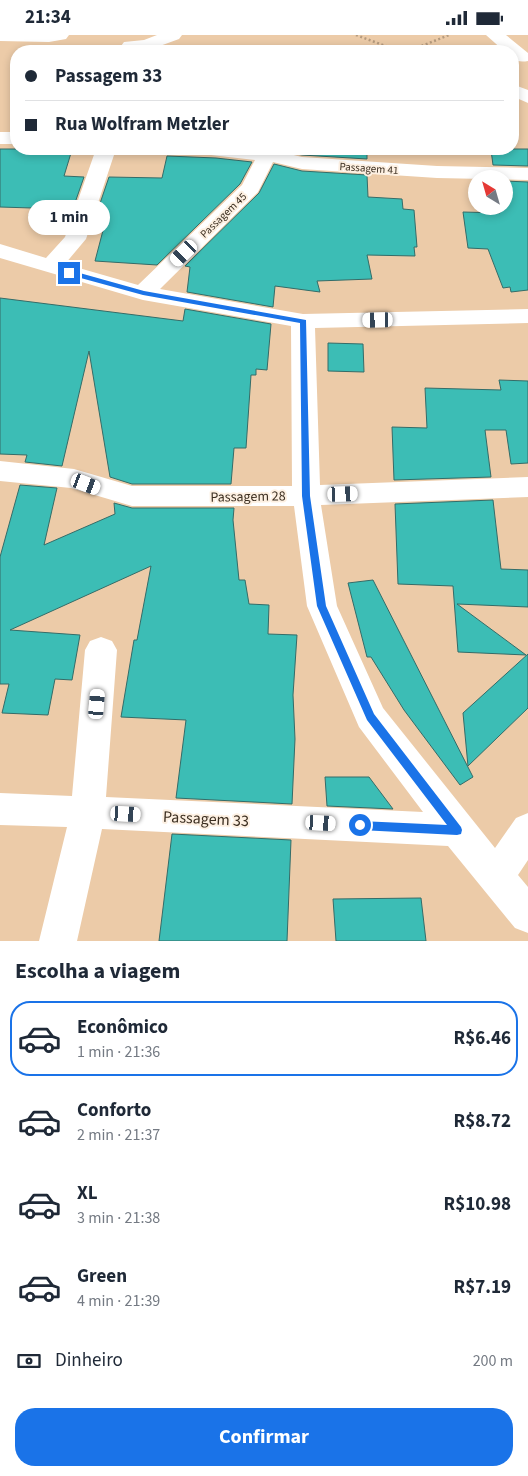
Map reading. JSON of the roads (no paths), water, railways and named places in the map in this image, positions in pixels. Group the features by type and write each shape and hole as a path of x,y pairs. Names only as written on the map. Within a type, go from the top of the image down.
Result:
{"street":[{"path":"0,36 49,37 60,35"},
{"path":"135,44 173,35"},
{"path":"495,35 506,45"},
{"path":"50,267 75,239 104,155"},
{"name":"Passagem 45","path":"143,293 251,188 266,155"},
{"name":"Passagem 41","path":"277,155 302,163 435,164 528,174"},
{"path":"0,251 143,293 303,321 528,316"},
{"path":"303,321 306,496 322,606 371,717 457,830 528,915"},
{"name":"Passagem 28","path":"0,471 74,479 99,489 132,496 306,496 528,487"},
{"path":"58,941 88,812 101,650"},
{"name":"Passagem 33","path":"0,809 457,830"},
{"path":"496,878 528,829"}]}
